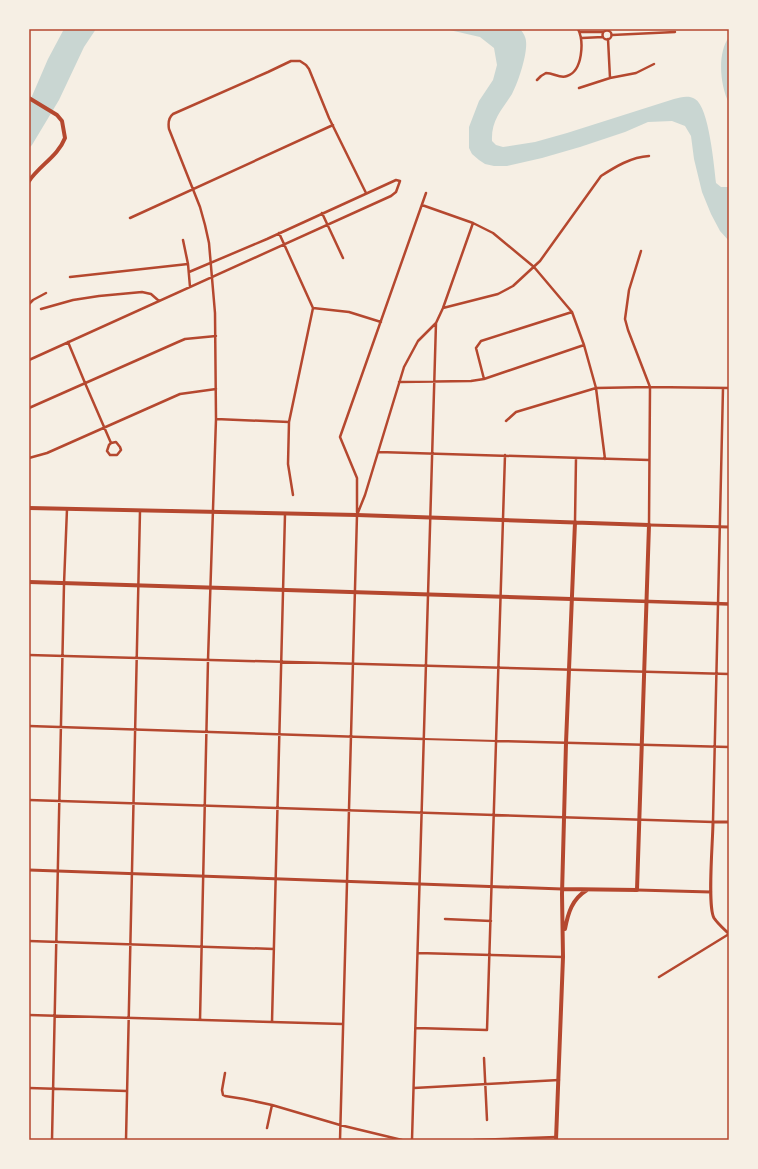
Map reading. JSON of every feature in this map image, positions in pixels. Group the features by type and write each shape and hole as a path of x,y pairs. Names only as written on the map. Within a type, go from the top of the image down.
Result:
{"main road":[{"path":"29,98 57,115 62,121 65,131 63,143 56,153 29,181"},
{"path":"29,508 430,517 649,525 637,890 562,889"},
{"path":"556,1138 563,957 562,889 568,670 575,522"},
{"path":"29,582 729,604"},
{"path":"563,939 567,914 571,906 582,893 589,889"}],"street":[{"path":"603,37 605,30"},
{"path":"537,80 546,73 563,77 572,74 582,54 582,38 579,31 605,30 610,32 612,35"},
{"path":"610,78 608,39 612,35 675,32"},
{"path":"582,38 603,37 608,39"},
{"path":"200,1020 208,660 214,512 216,336 209,243 200,207 169,129 169,118 173,114 291,61 300,61 309,69 333,125 366,193"},
{"path":"579,88 610,78 636,73 654,64"},
{"path":"130,218 333,125"},
{"path":"443,308 498,294 513,286 534,267 548,250 601,176 613,168 639,156 648,156"},
{"path":"29,360 391,196 396,192 400,181 396,180 280,233 189,272"},
{"path":"340,1140 358,494 357,478 340,437 426,193"},
{"path":"422,205 473,223 493,232 534,267 572,312 584,345 596,388 605,459"},
{"path":"322,213 343,258"},
{"path":"357,515 366,495 404,367 418,341 436,323 443,308 473,223"},
{"path":"280,233 313,308 289,422 288,464 293,495"},
{"path":"183,240 188,264 190,287"},
{"path":"641,251 628,294 625,322 650,387 649,525 729,527"},
{"path":"70,277 188,264"},
{"path":"41,309 73,300 142,292 151,294 159,301"},
{"path":"29,304 46,293"},
{"path":"313,308 349,312 381,322"},
{"path":"484,379 476,348 481,341 572,312"},
{"path":"412,1140 436,323"},
{"path":"29,408 178,342 216,336"},
{"path":"68,342 111,443"},
{"path":"399,382 471,381 484,379 584,345"},
{"path":"506,421 516,412 596,388 729,388"},
{"path":"659,977 729,934 714,918 711,910 723,388"},
{"path":"29,458 47,453 180,394 216,389"},
{"path":"216,419 289,422"},
{"path":"116,442 120,447 121,450 117,455 110,455 108,451 107,448 111,443 116,442"},
{"path":"379,452 649,460"},
{"path":"416,1028 488,1030 505,456"},
{"path":"575,522 576,458"},
{"path":"358,494 366,495"},
{"path":"52,1140 64,656 64,584 67,509"},
{"path":"126,1140 137,586 140,511"},
{"path":"272,1022 285,514"},
{"path":"29,655 729,674"},
{"path":"29,726 729,748"},
{"path":"29,800 729,822"},
{"path":"29,870 562,889"},
{"path":"637,890 711,892"},
{"path":"445,919 491,921"},
{"path":"29,941 274,949"},
{"path":"418,953 563,957"},
{"path":"29,1015 343,1024"},
{"path":"484,1058 487,1120"},
{"path":"225,1073 222,1090 223,1095 225,1096 272,1105 340,1125 402,1140"},
{"path":"414,1088 559,1080"},
{"path":"29,1088 127,1091"},
{"path":"267,1128 272,1105"},
{"path":"474,1140 556,1138"}],"shaded area":[{"path":"64,29 96,29 84,47 59,100 29,148 29,103 48,59"},
{"path":"445,29 520,29 524,35 526,49 520,74 512,94 495,121 493,127 492,141 496,145 503,147 535,142 567,133 677,98 688,97 695,99 700,104 707,125 716,183 721,187 729,187 729,241 720,231 702,192 694,159 691,136 685,126 672,121 648,122 625,132 580,147 507,166 494,166 485,164 479,160 472,154 469,148 469,127 479,101 493,80 497,65 494,48 480,37"},
{"path":"729,37 729,103 722,79 721,60 725,44"}]}
